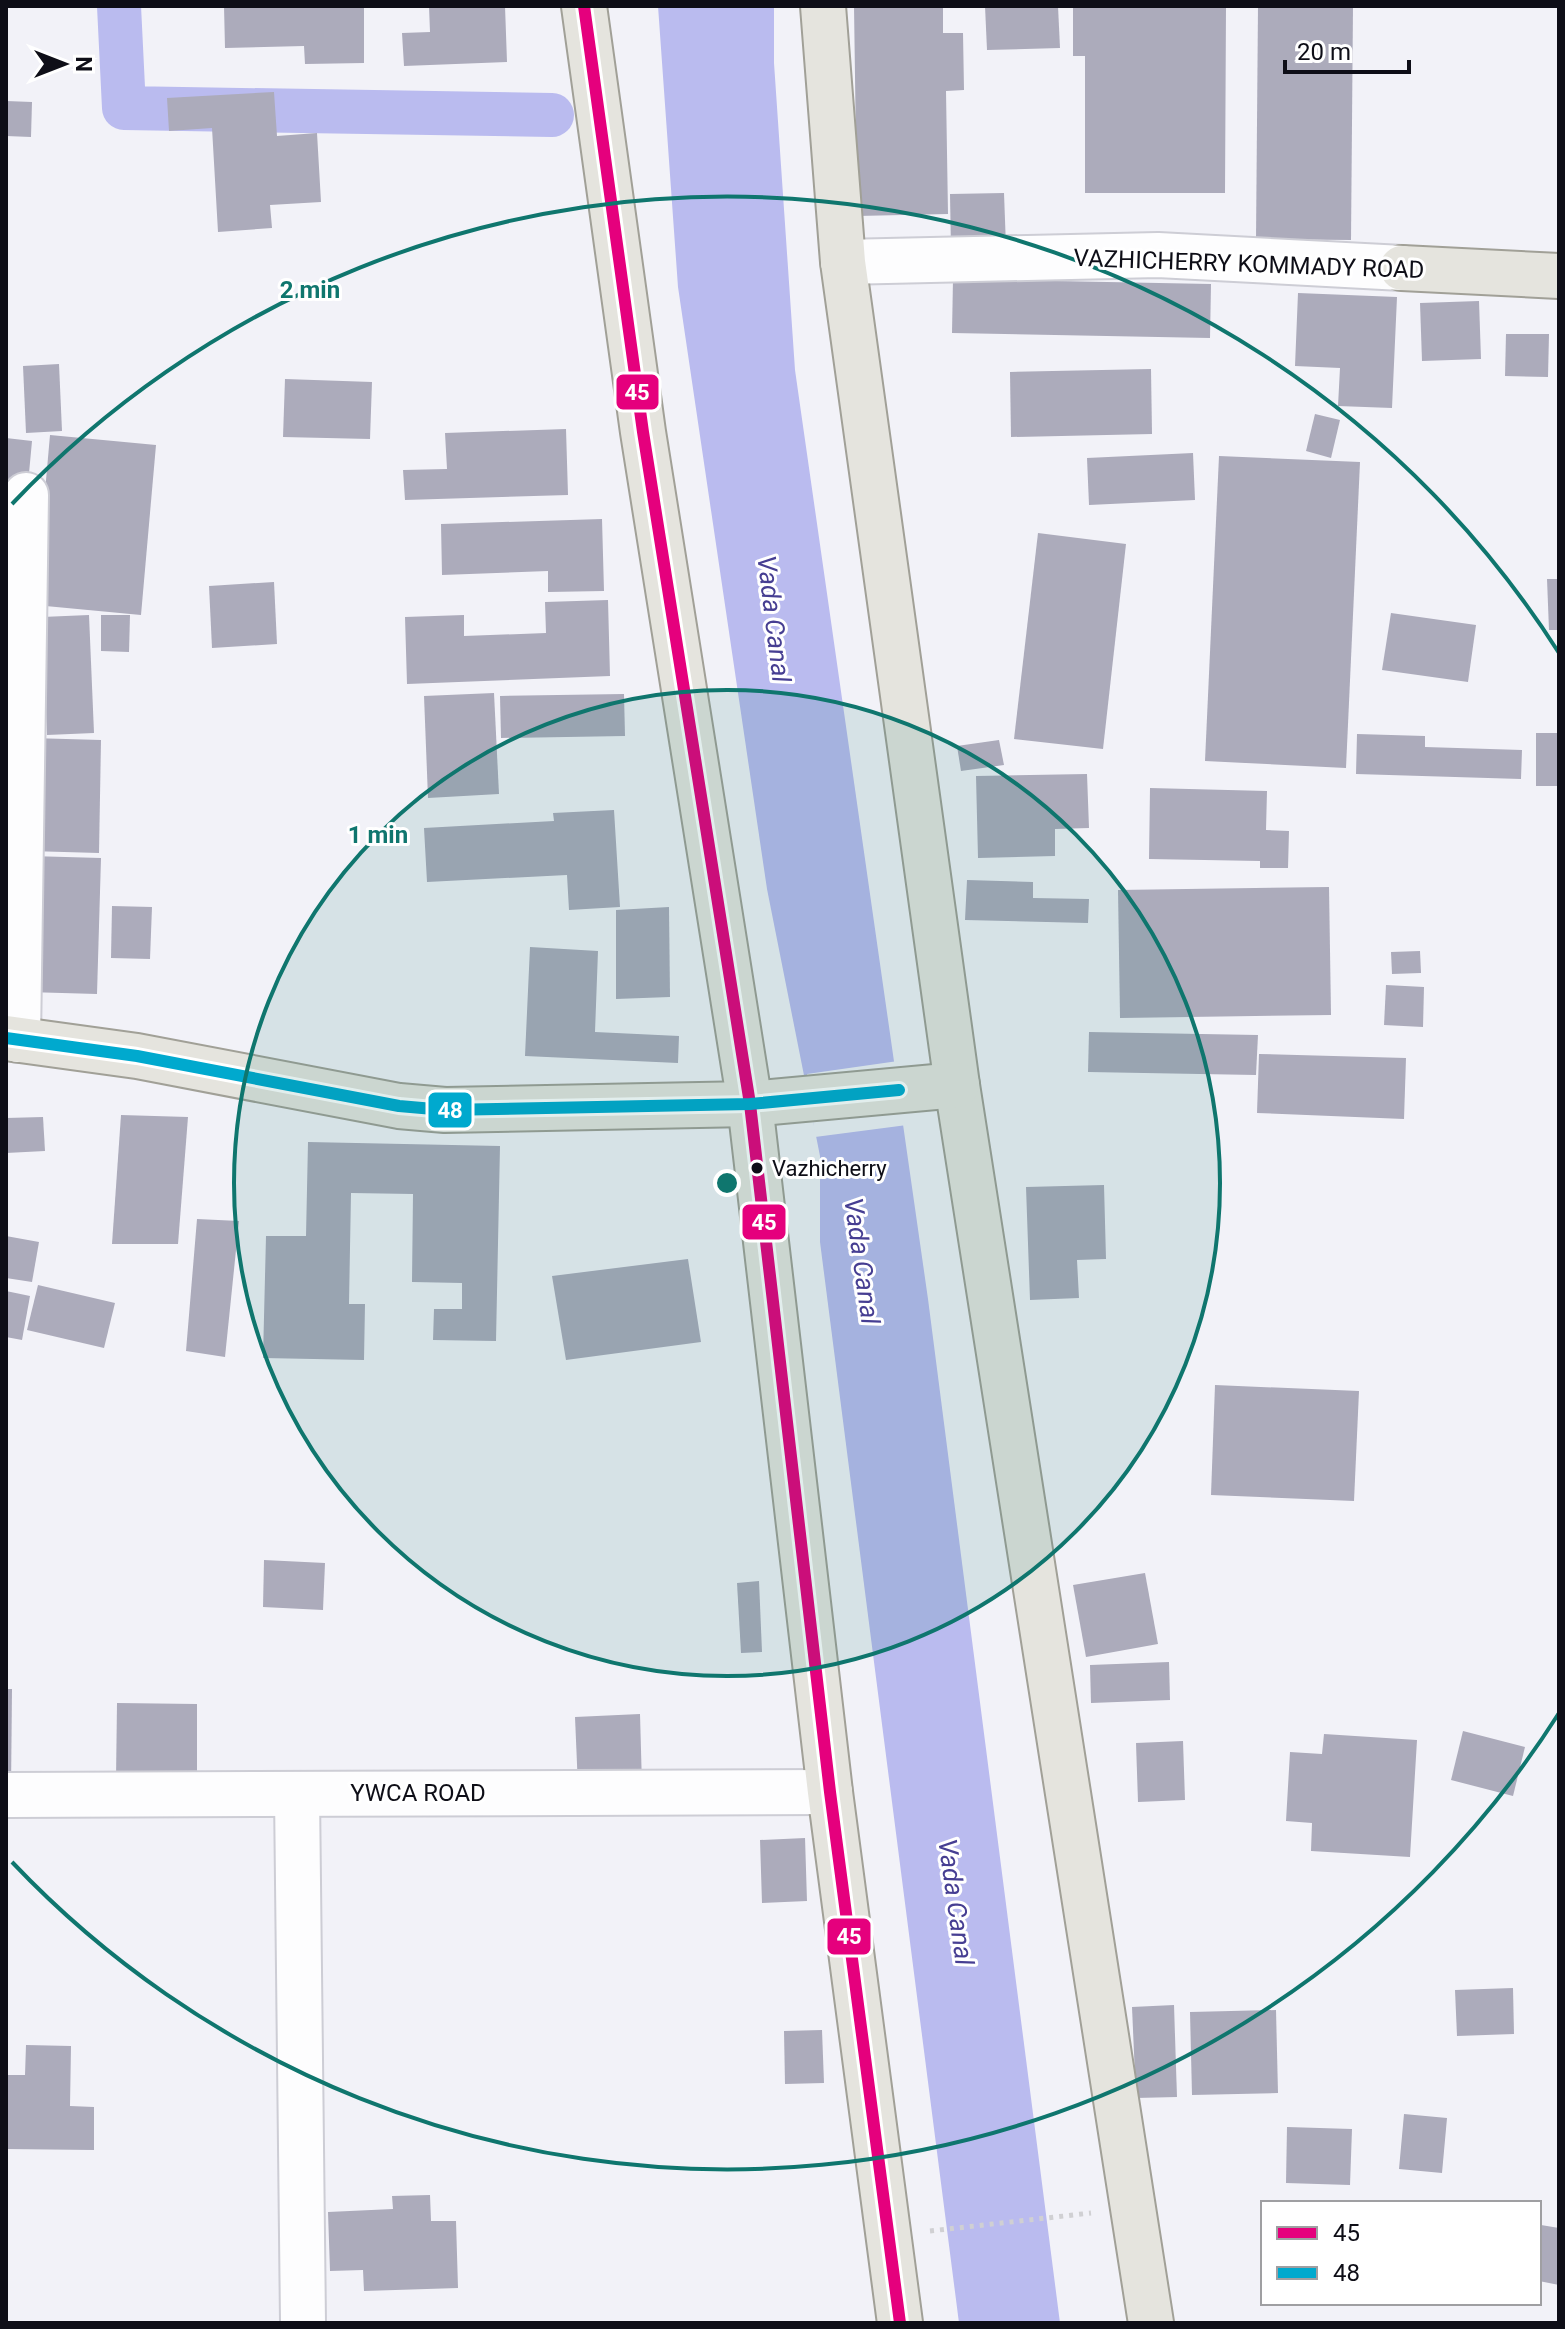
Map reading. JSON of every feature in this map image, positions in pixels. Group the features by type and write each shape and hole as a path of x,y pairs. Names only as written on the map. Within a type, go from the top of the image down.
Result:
{"main road":[{"path":"584,6 643,432 750,1104 830,1792 900,2323"},
{"path":"823,6 843,262 935,1087 1151,2323"},
{"name":"VAZHICHERRY KOMMADY ROAD","path":"1402,268 1559,276"},
{"path":"12,1039 137,1056 414,1108 445,1110 750,1104 935,1087"}],"street":[{"name":"VAZHICHERRY KOMMADY ROAD","path":"843,262 1158,255 1402,268"},
{"path":"12,1039 26,495"},
{"name":"YWCA ROAD","path":"6,1795 830,1792"},
{"path":"297,1794 303,2323"}],"path":[{"path":"933,2231 1072,2215"}],"water":[{"name":"Vada Canal","path":"658,6 774,6 774,63 795,370 928,1299 1060,2323 959,2323 820,1242 820,1156 767,889 678,287"}],"pier":[{"path":"898,1061 907,1125 815,1137 807,1074"}],"building":[{"path":"224,6 364,6 364,63 305,64 304,46 225,48"},
{"path":"429,6 505,6 507,62 404,66 402,33 430,32"},
{"path":"854,6 943,6 943,33 963,33 964,90 946,91 948,214 857,216"},
{"path":"985,6 1058,6 1060,48 987,50"},
{"path":"1073,6 1226,6 1225,193 1085,193 1085,56 1073,56"},
{"path":"1258,6 1353,6 1351,240 1256,239"},
{"path":"274,92 277,136 317,133 321,202 270,205 272,228 218,232 212,128 169,131 167,98"},
{"path":"6,101 32,102 31,137 6,136"},
{"path":"1004,193 1006,247 951,249 950,194"},
{"path":"953,279 1211,284 1210,338 952,333"},
{"path":"1298,293 1397,297 1392,408 1338,406 1340,368 1295,366"},
{"path":"1479,301 1481,359 1422,361 1420,303"},
{"path":"1506,334 1549,334 1548,377 1505,376"},
{"path":"59,364 62,431 26,433 23,366"},
{"path":"1151,369 1152,434 1011,437 1010,372"},
{"path":"285,379 372,382 370,439 283,437"},
{"path":"1315,414 1340,420 1331,458 1306,451"},
{"path":"566,429 568,495 405,500 403,470 447,469 445,433"},
{"path":"50,435 156,445 141,615 35,605"},
{"path":"6,438 32,441 28,484 6,482"},
{"path":"1193,453 1195,500 1089,505 1087,458"},
{"path":"1219,456 1360,462 1346,768 1205,761"},
{"path":"602,519 604,591 548,592 548,571 442,575 441,524"},
{"path":"1038,533 1126,544 1103,749 1014,739"},
{"path":"1547,579 1559,579 1559,630 1549,630"},
{"path":"274,582 277,644 212,648 209,586"},
{"path":"608,600 610,676 407,684 405,617 464,615 464,636 546,633 545,602"},
{"path":"1391,613 1476,625 1468,682 1382,670"},
{"path":"89,615 94,733 47,735 42,617"},
{"path":"101,615 130,615 129,652 101,651"},
{"path":"494,693 499,794 428,798 424,696"},
{"path":"624,694 625,736 501,738 500,696"},
{"path":"1536,733 1559,733 1559,786 1536,786"},
{"path":"1357,734 1425,736 1425,747 1522,750 1521,779 1356,774"},
{"path":"31,738 101,740 99,853 29,851"},
{"path":"999,740 1004,765 961,771 957,746"},
{"path":"1087,774 1089,828 1055,829 1055,856 978,858 976,776"},
{"path":"1150,788 1267,791 1266,830 1289,831 1288,868 1260,868 1260,861 1149,859"},
{"path":"614,810 620,907 569,910 567,875 427,882 424,828 554,821 553,813"},
{"path":"30,856 101,858 97,994 27,992"},
{"path":"967,880 1033,882 1033,898 1089,899 1088,923 965,920"},
{"path":"1329,887 1331,1015 1120,1018 1118,890"},
{"path":"112,906 152,907 150,959 111,958"},
{"path":"669,907 670,997 616,999 616,910"},
{"path":"530,947 598,951 595,1032 679,1036 678,1063 525,1056"},
{"path":"1420,951 1421,973 1392,974 1391,952"},
{"path":"1386,985 1424,987 1423,1027 1384,1025"},
{"path":"1089,1032 1258,1035 1256,1075 1088,1072"},
{"path":"1259,1054 1406,1058 1404,1119 1257,1113"},
{"path":"121,1115 188,1117 178,1244 112,1244"},
{"path":"43,1117 45,1151 6,1153 6,1118"},
{"path":"308,1142 500,1146 496,1341 433,1340 434,1309 462,1309 462,1283 412,1282 413,1194 351,1193 349,1304 365,1304 364,1360 263,1358 266,1236 306,1236"},
{"path":"1104,1185 1106,1259 1077,1260 1079,1298 1030,1300 1026,1187"},
{"path":"197,1219 239,1221 225,1357 186,1351"},
{"path":"6,1236 39,1242 32,1282 6,1278"},
{"path":"688,1259 701,1342 566,1360 552,1276"},
{"path":"38,1285 115,1303 104,1348 27,1330"},
{"path":"6,1291 30,1296 22,1340 6,1337"},
{"path":"1215,1385 1359,1391 1354,1501 1211,1495"},
{"path":"264,1560 325,1563 323,1610 263,1607"},
{"path":"1145,1573 1158,1644 1086,1657 1073,1585"},
{"path":"759,1581 762,1652 741,1653 737,1583"},
{"path":"1169,1662 1170,1700 1091,1703 1090,1665"},
{"path":"6,1689 12,1689 11,1790 6,1790"},
{"path":"117,1703 197,1704 197,1780 116,1779"},
{"path":"640,1714 642,1785 578,1787 575,1717"},
{"path":"1463,1731 1525,1747 1513,1796 1451,1780"},
{"path":"1324,1734 1417,1740 1410,1857 1311,1851 1312,1823 1286,1821 1290,1752 1322,1754"},
{"path":"1183,1741 1185,1800 1138,1802 1136,1743"},
{"path":"805,1838 807,1901 762,1903 760,1840"},
{"path":"1513,1988 1514,2034 1457,2036 1455,1990"},
{"path":"1174,2005 1177,2097 1136,2098 1132,2007"},
{"path":"1276,2010 1278,2093 1192,2095 1190,2012"},
{"path":"822,2030 824,2083 785,2084 784,2031"},
{"path":"26,2045 71,2046 70,2106 94,2107 94,2150 6,2149 6,2075 25,2075"},
{"path":"1404,2114 1447,2118 1442,2173 1399,2169"},
{"path":"1287,2127 1352,2129 1350,2185 1286,2183"},
{"path":"430,2195 431,2221 456,2221 458,2288 364,2291 363,2270 330,2271 328,2212 393,2209 392,2196"},
{"path":"1541,2225 1559,2228 1559,2285 1541,2281"}],"waterway":[{"path":"119,6 124,108 552,115"}],"transit line":[{"name":"45","path":"584,6 643,432 750,1104 830,1792 900,2323"},
{"name":"48","path":"6,1038 137,1056 399,1106 445,1110 750,1104 899,1090"}],"place":[{"name":"Vazhicherry","path":"757,1168"}]}
